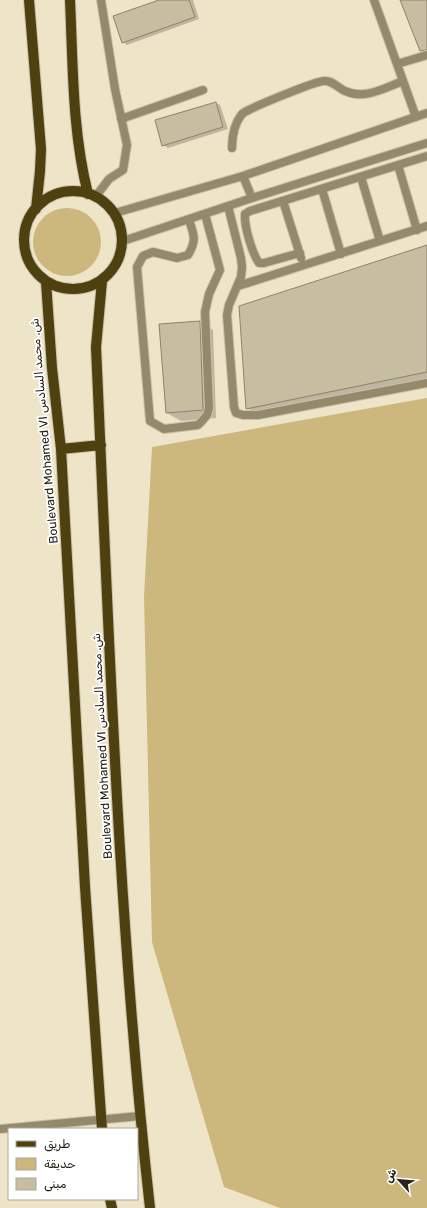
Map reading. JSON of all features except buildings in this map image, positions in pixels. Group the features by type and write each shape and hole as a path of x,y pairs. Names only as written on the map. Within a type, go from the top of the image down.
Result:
{"main road":[{"path":"29,0 41,149 36,209"},
{"path":"70,0 78,144 81,169 92,195"},
{"path":"80,191 92,195 115,213 121,227 123,241 117,264 102,281 84,289 64,289 46,282 34,270 26,256 24,239 27,223 36,209 48,198 63,192 80,191"},
{"name":"Boulevard Mohamed VI ش. محمد السادس","path":"102,281 96,347 122,885 140,1116 150,1208"},
{"name":"Boulevard Mohamed VI ش. محمد السادس","path":"46,282 61,449 101,1124"},
{"path":"61,449 101,445"}],"street":[{"path":"92,195 109,179 123,170 127,145 115,89 101,0"},
{"path":"374,0 416,117"},
{"path":"397,64 427,55"},
{"path":"232,148 235,126 244,112 305,87 318,82 327,81 351,94 366,94 403,80"},
{"path":"121,118 203,90"},
{"path":"115,213 243,176 427,113"},
{"path":"123,241 252,198 427,143"},
{"path":"300,253 259,263 255,257 244,221 245,214 250,211 427,156"},
{"path":"398,165 417,230"},
{"path":"243,176 252,198"},
{"path":"360,176 380,241"},
{"path":"322,189 341,254"},
{"path":"283,201 304,266"},
{"path":"228,206 241,258 241,277 229,305 227,315 234,407 236,414 258,415 427,383"},
{"path":"189,220 194,234 194,245 188,254 177,258 153,252 143,256 137,267 150,421 164,429 198,425 207,415 209,408 205,312 209,294 220,270 205,214"},
{"path":"238,286 427,226"},
{"path":"20,1128 101,1124 140,1116"}],"green space":[{"path":"67,208 80,211 91,218 98,229 101,242 98,255 91,266 80,273 67,276 54,273 43,266 36,255 33,242 36,229 43,218 54,211"},
{"path":"427,398 427,1208 280,1208 224,1187 152,942 144,597 152,447"}]}
